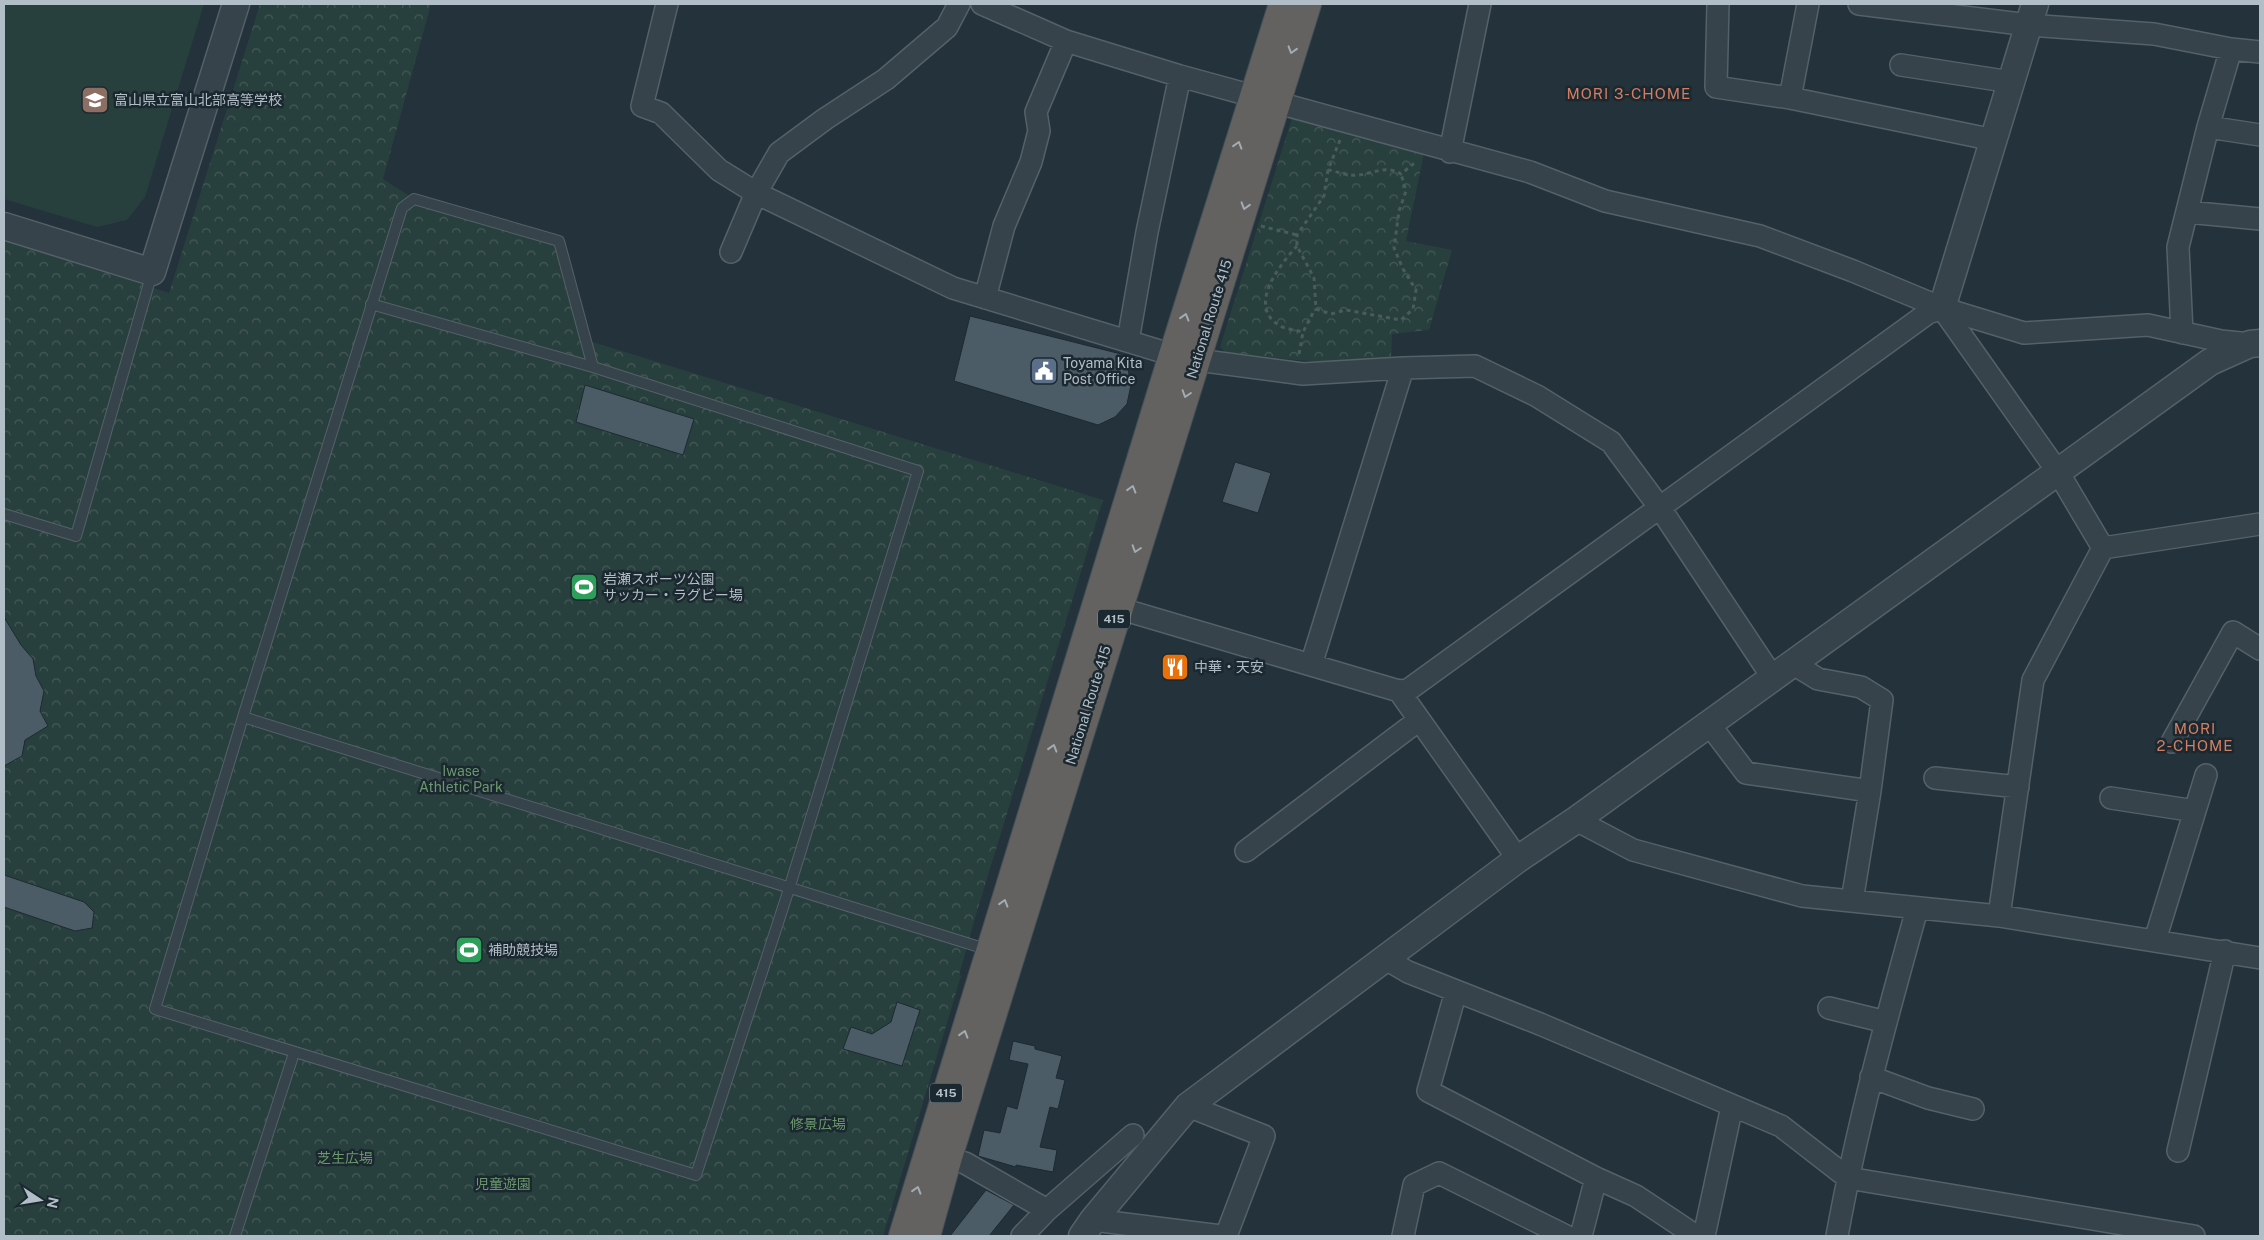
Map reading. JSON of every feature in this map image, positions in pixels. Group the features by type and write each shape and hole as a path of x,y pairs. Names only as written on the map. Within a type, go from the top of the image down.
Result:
{"highway":[{"name":"National Route 415","path":"1265,100 1283,4"},
{"name":"National Route 415","path":"926,1236 938,1155 989,950 1095,612 1185,357 1265,100 1307,4"},
{"name":"National Route 415","path":"903,1236 938,1155 1118,608 1185,357"}],"street":[{"path":"4,226 152,272 236,4"},
{"path":"667,4 642,106 661,113 719,170 756,194 953,288 1185,357 1302,374 1476,366 1537,396 1611,442 1783,670 1861,687 1882,700 1870,791 1852,901"},
{"path":"731,252 756,194 779,153 825,119 886,79 947,27 959,4"},
{"path":"982,4 1066,41 1180,76 1450,152 1530,172 1605,201 1760,236 1853,271 1942,308 2024,332 2148,325 2221,341 2255,343"},
{"path":"1450,152 1480,4"},
{"path":"1718,4 1716,87 1790,98 1994,140"},
{"path":"1790,98 1808,4"},
{"path":"1859,4 2032,14 2260,52"},
{"path":"1942,308 2032,14"},
{"path":"985,298 1004,226 1031,162 1039,131 1036,112 1066,41"},
{"path":"2182,333 2178,247 2208,127 2231,48"},
{"path":"1901,65 2012,82"},
{"path":"1128,341 1147,232 1180,76"},
{"path":"2208,127 2260,135"},
{"path":"2187,212 2260,219"},
{"path":"1942,308 2058,472 2103,548"},
{"path":"1118,608 1399,691 1408,690 1928,313 1942,308"},
{"path":"1088,1228 1188,1106 1518,859 1576,820 2210,362 2255,343"},
{"path":"1311,665 1402,368"},
{"path":"2103,548 2260,524"},
{"path":"1999,916 2033,680 2103,548"},
{"path":"2172,742 2233,632 2260,649"},
{"path":"1399,691 1518,859"},
{"path":"1246,851 1419,720"},
{"path":"1709,724 1746,773 1870,791"},
{"path":"2155,940 2206,775"},
{"path":"1934,778 2018,787"},
{"path":"2111,798 2195,812"},
{"path":"1576,820 1633,850 1802,896 1999,916 2260,958"},
{"path":"1837,1236 1871,1077 1916,909"},
{"path":"2178,1151 2225,951"},
{"path":"1384,958 1408,972 1540,1024 1781,1126 1848,1178 2194,1236"},
{"path":"1456,991 1428,1090 1596,1178 1636,1196 1696,1236"},
{"path":"1829,1008 1886,1022"},
{"path":"1871,1077 1928,1098 1973,1109"},
{"path":"1188,1106 1264,1136 1226,1236"},
{"path":"1704,1236 1732,1106"},
{"path":"1022,1236 1047,1210 1133,1135"},
{"path":"938,1155 965,1163 1047,1210"},
{"path":"1404,1236 1414,1185 1439,1173 1566,1236"},
{"path":"1581,1236 1596,1178"},
{"path":"1088,1228 1221,1236"}],"lane":[{"path":"371,304 593,368 918,471 789,889 696,1175 155,1009 243,717 371,304 402,208 414,199 424,200 559,241 593,368"},
{"path":"4,514 76,536 152,272"},
{"path":"243,717 989,950"},
{"path":"234,1236 294,1053"}],"path":[{"path":"1297,246 1280,266 1264,295 1269,316 1280,326 1303,332 1316,309 1314,278 1297,246 1297,235 1324,196 1328,170 1338,148 1343,122"},
{"path":"1401,174 1418,160 1422,144"},
{"path":"1316,309 1331,314 1346,310 1401,320 1413,309 1416,290 1403,269 1394,248 1399,211 1406,191 1401,174 1394,170 1378,169 1352,175 1328,170"},
{"path":"1255,224 1297,235"}],"green space":[{"name":"富山県立富山北部高等学校","path":"4,4 204,4 145,197 127,220 97,227 4,199"},
{"name":"Iwase Athletic Park","path":"260,4 431,4 383,179 414,199 559,241 586,340 1103,500 978,908 959,975 961,976 883,1236 4,1236 4,239 169,293"},
{"path":"1302,117 1424,153 1406,241 1452,250 1429,330 1392,334 1391,359 1350,362 1308,361 1225,352 1220,347 1292,118"}],"building":[{"path":"970,316 1121,354 1128,369 1131,385 1127,404 1115,417 1098,425 954,381"},
{"path":"585,385 694,419 683,455 576,422"},
{"path":"1235,462 1271,473 1258,513 1222,502"},
{"path":"4,617 21,645 33,659 36,676 44,691 40,711 48,726 25,740 22,756 4,766"},
{"path":"4,875 84,902 94,912 92,928 75,931 4,907"},
{"path":"897,1002 920,1010 902,1066 843,1049 851,1027 872,1034 891,1022"},
{"path":"1013,1041 1035,1046 1035,1049 1062,1056 1056,1078 1065,1080 1058,1109 1050,1107 1040,1147 1057,1150 1053,1172 1016,1165 1016,1167 978,1156 984,1130 1000,1133 1007,1106 1017,1109 1028,1064 1009,1060"},
{"path":"986,1190 1014,1205 989,1236 950,1236"}],"place":[{"name":"富山県立富山北部高等学校","path":"95,100"},
{"name":"Toyama Kita Post Office","path":"1044,371"},
{"name":"岩瀬スポーツ公園 サッカー・ラグビー場","path":"584,587"},
{"name":"中華・天安","path":"1175,667"},
{"name":"補助競技場","path":"469,950"}],"district":[{"name":"MORI 3-CHOME","path":"1629,94"},
{"name":"MORI 2-CHOME","path":"2195,738"}],"park label":[{"name":"修景広場","path":"818,1124"},
{"name":"芝生広場","path":"345,1158"},
{"name":"児童遊園","path":"503,1184"}]}
